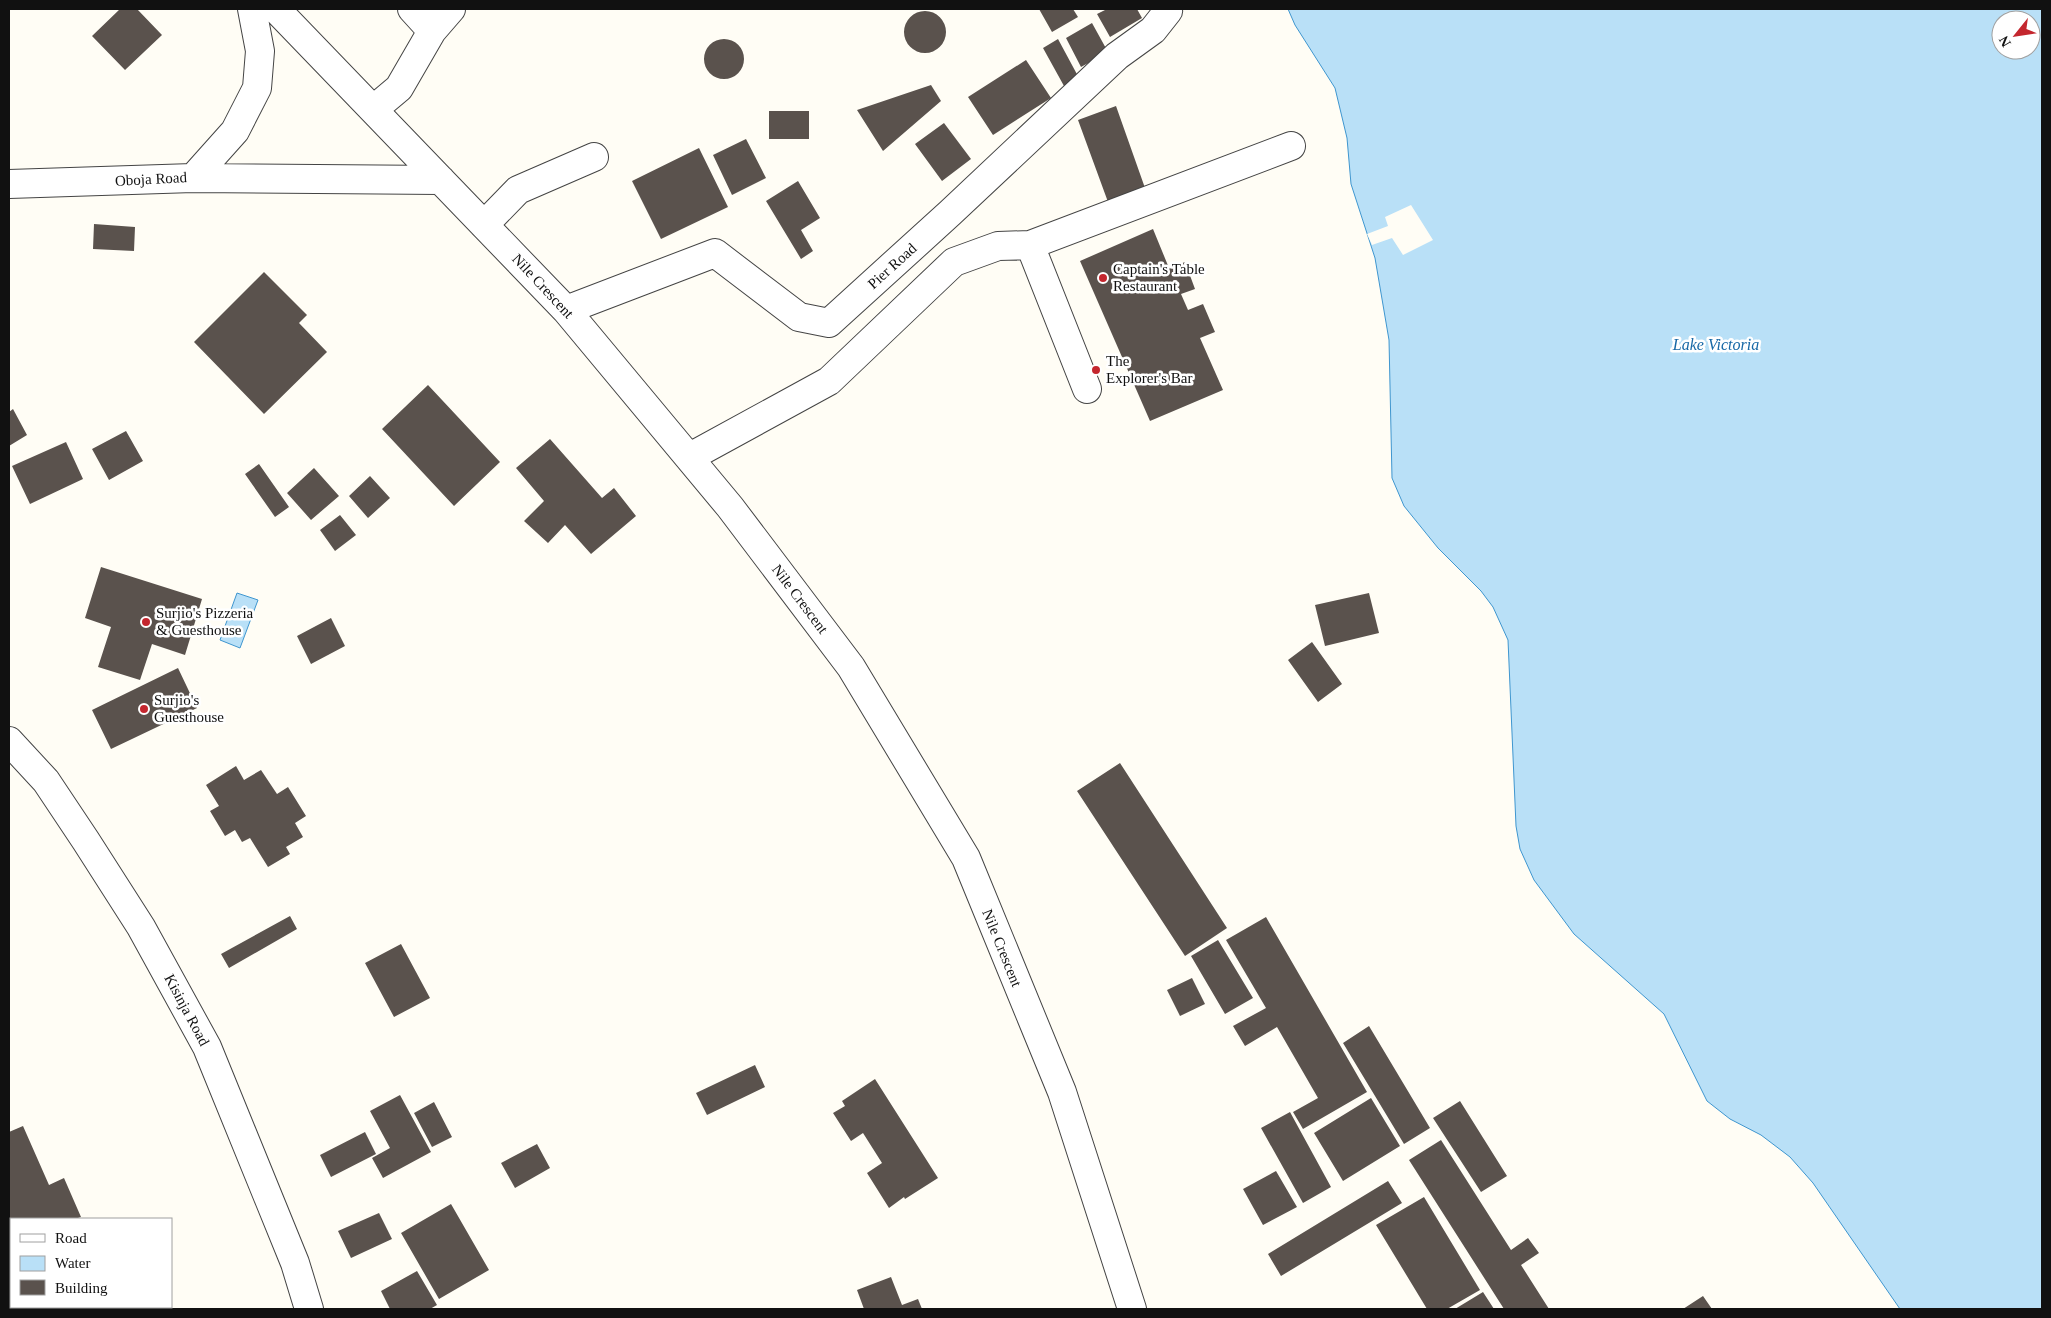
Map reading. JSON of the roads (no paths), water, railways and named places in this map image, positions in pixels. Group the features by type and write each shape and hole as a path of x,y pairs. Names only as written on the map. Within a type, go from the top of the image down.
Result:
{"street":[{"name":"Oboja Road","path":"9,184 193,178 235,131 257,88 260,51 252,9"},
{"name":"Nile Crescent","path":"276,9 566,310 730,507 851,667 966,858 1062,1092 1132,1309"},
{"path":"412,9 432,31"},
{"path":"374,109 399,88 432,31 451,9"},
{"name":"Pier Road","path":"566,310 715,254 799,317 829,323 950,214 1117,56 1153,30 1168,11 1167,9"},
{"path":"690,457 829,381 954,262 998,246 1030,245 1291,146"},
{"path":"484,225 518,190 594,158"},
{"path":"193,178 441,180"},
{"path":"1030,245 1087,389"},
{"name":"Kisinja Road","path":"9,742 46,781 86,841 141,927 207,1047 295,1263 308,1309"}],"water":[{"name":"Lake Victoria","path":"1288,9 2042,9 2042,1309 1900,1309 1813,1183 1790,1157 1761,1135 1730,1119 1707,1101 1664,1014 1574,934 1534,880 1520,849 1516,826 1508,640 1493,607 1481,591 1438,548 1404,506 1392,478 1389,340 1375,258 1351,184 1347,138 1335,88 1295,25"},
{"path":"237,593 258,600 240,648 220,640"}],"place":[{"name":"Captain's Table Restaurant","path":"1103,278"},
{"name":"The Explorer's Bar","path":"1096,370"},
{"name":"Surjio's Pizzeria & Guesthouse","path":"146,622"},
{"name":"Surjio's Guesthouse","path":"144,709"}]}
